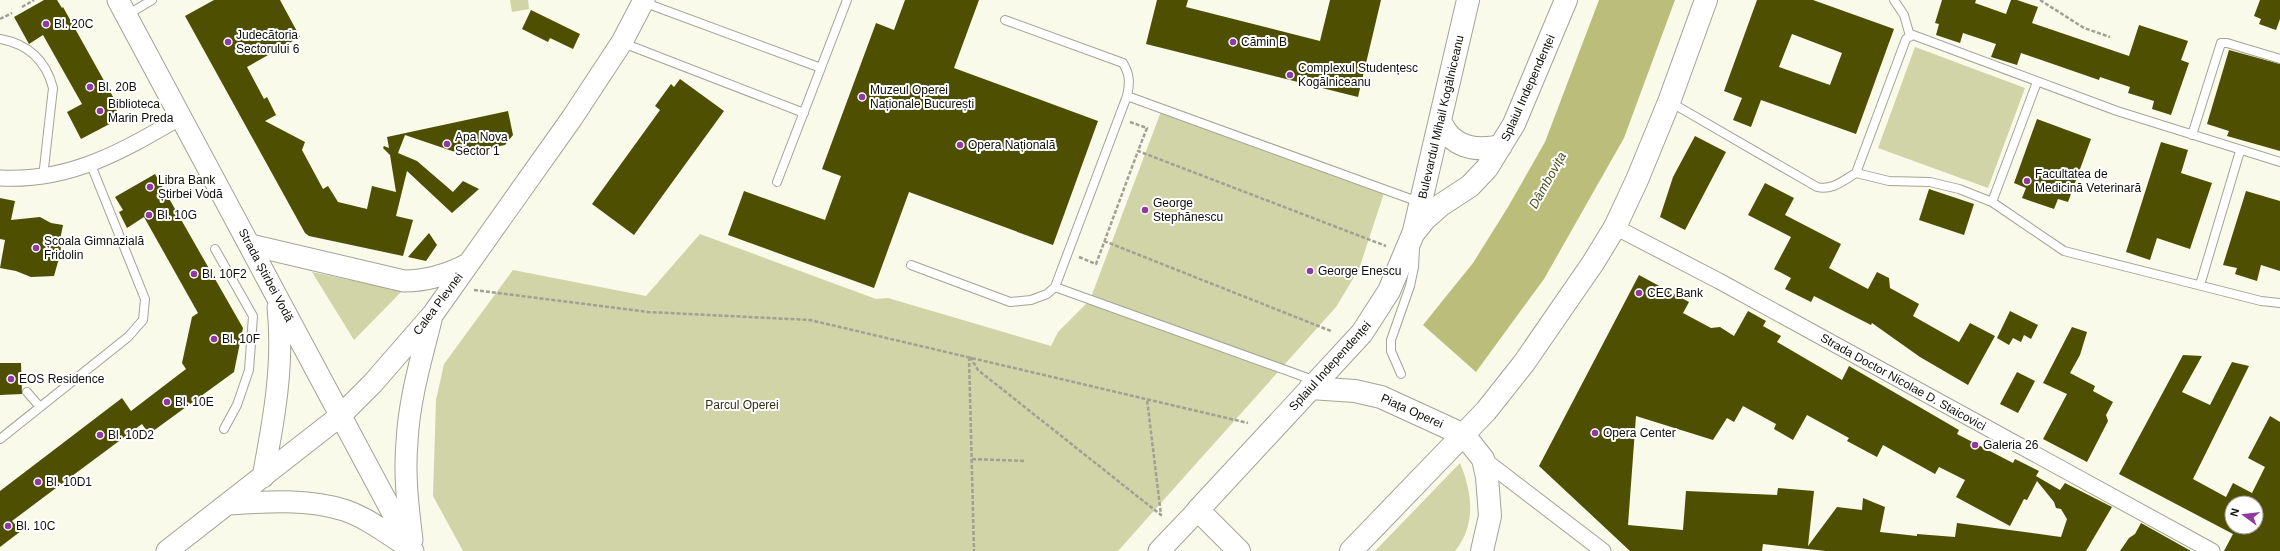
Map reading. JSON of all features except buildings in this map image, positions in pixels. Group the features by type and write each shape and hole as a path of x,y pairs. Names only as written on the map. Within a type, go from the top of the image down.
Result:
{"main road":[{"name":"Bulevardul Mihail Kogălniceanu","path":"1413,234 1468,0"},
{"name":"Splaiul Independenței","path":"1160,551 1362,333 1374,317 1395,279 1413,234 1433,211 1459,194 1479,177 1502,146 1524,103 1566,0"},
{"path":"1352,551 1464,435 1494,401 1524,363 1615,227 1669,102 1706,0"},
{"name":"Calea Plevnei","path":"167,551 340,416 373,383 433,314 572,118 622,42 643,1"},
{"name":"Strada Știrbei Vodă","path":"122,8 251,245 340,416 413,551"},
{"path":"1440,120 1445,132 1460,144 1481,149 1502,146"},
{"path":"251,245 404,281 427,280 446,275 468,264"},
{"path":"263,477 279,385 281,333 276,294"},
{"path":"413,551 407,492 406,442 415,383 433,314"},
{"name":"Piața Operei","path":"1314,385 1355,391 1381,397 1464,435"},
{"path":"1482,551 1490,516 1488,477 1483,459 1483,434 1494,401"},
{"path":"1464,435 1483,459"},
{"path":"228,504 286,502 322,505 357,516 413,551"},
{"path":"1198,510 1238,551"}],"street":[{"path":"0,178 21,179 43,177 64,173 91,165 181,117"},
{"name":"Strada Doctor Nicolae D. Staicovici","path":"1615,227 1719,281 2212,551"},
{"path":"1483,459 1603,551"}],"lane":[{"path":"122,8 152,0"},
{"path":"777,182 847,0"},
{"path":"1894,0 1904,15 1910,36"},
{"path":"643,1 821,68"},
{"path":"911,265 1010,302 1031,300 1046,294 1055,287 1127,96 1130,82 1128,71 1123,63 1005,20"},
{"path":"1669,102 1817,187 1827,189 1856,173 1906,39 1915,35 2037,82 2240,151 2280,162"},
{"path":"0,39 18,45 39,57 50,77 53,88 43,177"},
{"path":"622,42 804,113"},
{"path":"2192,135 2221,44 2227,43 2280,59"},
{"path":"1992,202 2037,82"},
{"path":"1127,96 1420,203"},
{"path":"2200,285 2240,151"},
{"path":"0,439 128,337 143,320 145,299 91,165"},
{"path":"1856,173 1889,181 1930,182 1959,189 1992,202 2064,251 2261,301 2280,303"},
{"path":"1401,374 1391,351 1391,340 1414,267 1413,234"},
{"path":"215,249 253,316 249,370 237,405 224,429"},
{"path":"1055,287 1314,385"},
{"path":"27,392 40,407"}],"path":[{"path":"22,7 34,0"},
{"path":"2040,0 2084,28 2110,36"},
{"path":"0,19 12,13"},
{"path":"1068,253 1096,264 1147,128 1119,118"},
{"path":"1138,152 1386,246"},
{"path":"1104,241 1331,332"},
{"path":"452,287 648,312 810,320 1248,423"},
{"path":"970,357 978,370 1161,515 1147,399"},
{"path":"970,357 972,551"},
{"path":"972,458 1025,461"}],"green space":[{"path":"510,0 528,0 529,9 512,12"},
{"path":"1915,47 2025,88 1988,188 1878,148"},
{"name":"Parcul Operei","path":"1162,109 1385,190 1359,269 1336,307 1118,551 463,551 433,496 436,400 444,364 513,270 646,296 700,234 876,299 888,298 1051,346 1058,332 1090,300"},
{"path":"312,272 402,291 354,340"},
{"path":"1460,463 1467,485 1470,508 1467,530 1455,551 1375,551"}],"water":[{"name":"Dâmbovița","path":"1599,0 1675,0 1624,138 1544,279 1476,372 1423,325 1473,263 1508,207 1545,142"}],"place":[{"name":"Bl. 20C","path":"46,24"},
{"name":"Judecătoria Sectorului 6","path":"228,42"},
{"name":"Cămin B","path":"1233,42"},
{"name":"Complexul Studențesc Kogălniceanu","path":"1290,75"},
{"name":"Bl. 20B","path":"90,87"},
{"name":"Muzeul Operei Naționale București","path":"862,97"},
{"name":"Biblioteca Marin Preda","path":"100,111"},
{"name":"Apa Nova Sector 1","path":"447,144"},
{"name":"Opera Națională","path":"960,145"},
{"name":"Facultatea de Medicină Veterinară","path":"2027,181"},
{"name":"Libra Bank Știrbei Vodă","path":"150,187"},
{"name":"George Stephănescu","path":"1145,210"},
{"name":"Bl. 10G","path":"149,215"},
{"name":"Școala Gimnazială Fridolin","path":"36,248"},
{"name":"George Enescu","path":"1310,271"},
{"name":"Bl. 10F2","path":"194,274"},
{"name":"CEC Bank","path":"1639,293"},
{"name":"Bl. 10F","path":"214,339"},
{"name":"EOS Residence","path":"11,379"},
{"name":"Bl. 10E","path":"167,402"},
{"name":"Opera Center","path":"1595,433"},
{"name":"Bl. 10D2","path":"100,435"},
{"name":"Galeria 26","path":"1975,445"},
{"name":"Bl. 10D1","path":"38,482"},
{"name":"Bl. 10C","path":"8,526"}]}
